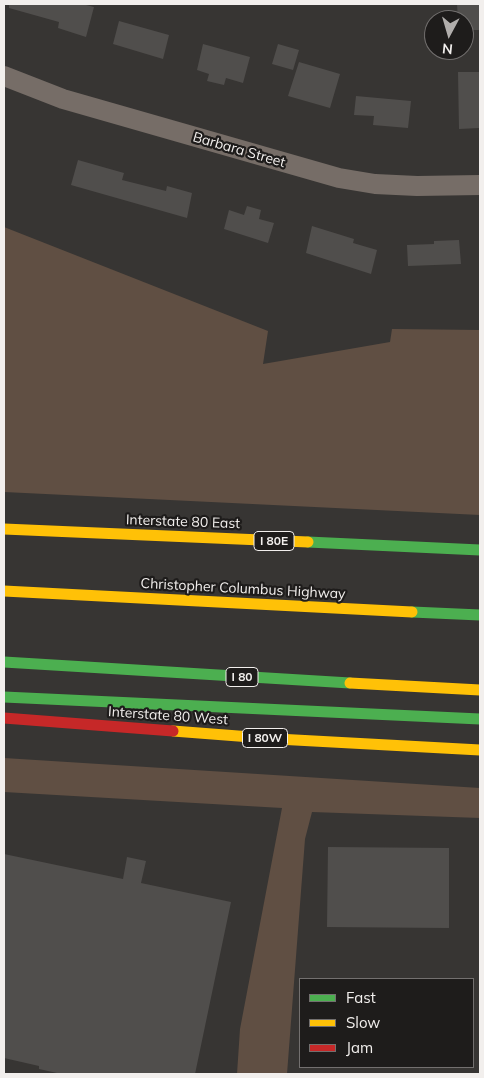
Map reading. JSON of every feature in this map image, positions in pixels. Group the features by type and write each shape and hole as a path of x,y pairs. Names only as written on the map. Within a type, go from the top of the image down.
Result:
{"highway":[{"name":"Interstate 80 East","path":"4,529 480,550"},
{"name":"Christopher Columbus Highway","path":"4,591 480,615"},
{"name":"I 80","path":"4,662 480,690"},
{"path":"4,697 480,719"},
{"name":"Interstate 80 West","path":"4,718 277,739 480,750"},
{"path":"13,730 49,722"}],"street":[{"name":"Barbara Street","path":"4,76 62,99 339,178 375,184 480,186"}],"shaded area":[{"path":"4,227 268,331 263,364 390,342 392,329 480,330 480,515 4,492"},
{"path":"4,758 480,788 480,818 312,812 305,839 287,1074 237,1074 240,1029 282,808 4,792"}],"building":[{"path":"9,4 82,4 94,7 86,37 58,28 59,22 9,8"},
{"path":"457,4 480,4 480,30 474,30 474,10 457,10"},
{"path":"119,21 169,35 163,59 113,44"},
{"path":"203,44 250,57 243,83 226,78 224,85 207,81 209,74 197,70"},
{"path":"278,44 299,50 293,70 272,64"},
{"path":"299,62 340,74 330,108 288,96"},
{"path":"458,72 480,72 479,128 459,129"},
{"path":"356,96 411,101 408,128 373,125 374,116 354,115"},
{"path":"78,160 124,173 122,180 166,191 167,186 192,193 187,218 71,185"},
{"path":"247,206 261,210 259,219 274,223 268,243 224,229 229,210 244,215"},
{"path":"312,226 354,239 353,243 377,250 371,274 306,253"},
{"path":"459,240 461,264 408,266 407,245 434,244 434,241"},
{"path":"328,847 449,848 449,928 327,927"},
{"path":"4,854 123,879 127,857 146,861 141,883 231,902 195,1074 57,1074 39,1069 39,1066 4,1058"}],"traffic: fast":[{"path":"308,542 480,550"},
{"path":"412,612 480,615"},
{"path":"4,662 350,683"},
{"path":"4,697 480,719"}],"traffic: slow":[{"path":"4,529 308,542"},
{"path":"4,591 412,612"},
{"path":"350,683 480,690"},
{"path":"173,731 277,739 480,750"}],"traffic: jam":[{"path":"4,718 173,731"}]}
